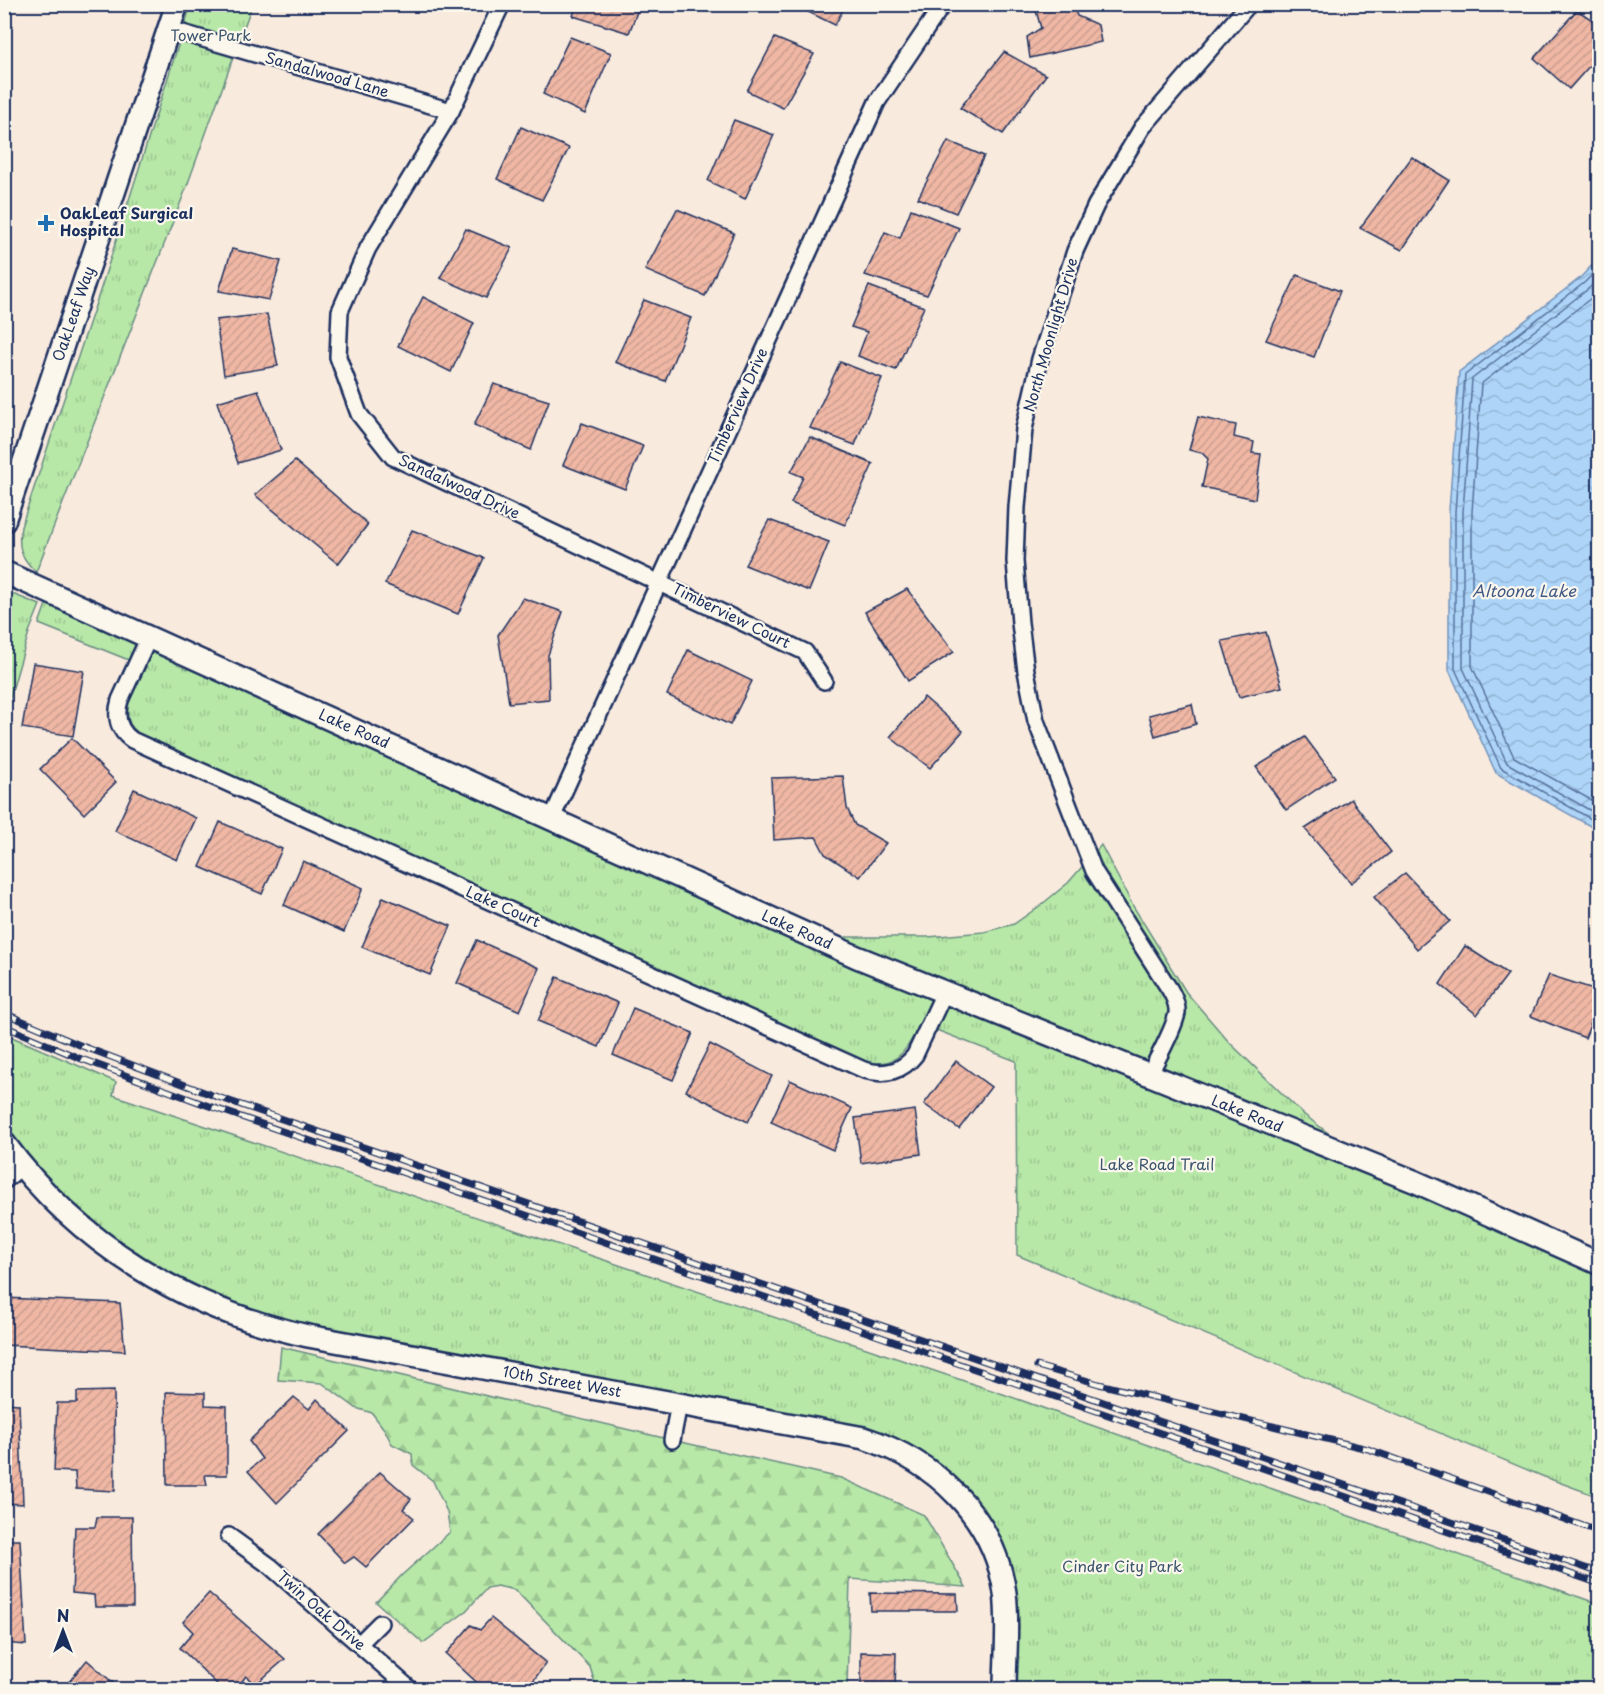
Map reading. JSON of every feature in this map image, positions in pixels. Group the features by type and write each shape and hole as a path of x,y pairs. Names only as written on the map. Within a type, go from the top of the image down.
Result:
{"street":[{"name":"OakLeaf Way","path":"4,521 177,4"},
{"name":"Sandalwood Drive","path":"502,4 451,111 368,248 340,311 338,357 359,414 393,457 659,582"},
{"name":"Timberview Drive","path":"552,818 877,102 943,4"},
{"name":"North Moonlight Drive","path":"1149,1075 1174,1022 1177,1012 1176,1002 1094,871 1036,721 1028,681 1015,561 1023,440 1040,359 1054,312 1075,251 1096,205 1142,128 1249,4"},
{"name":"Sandalwood Lane","path":"169,29 451,111"},
{"name":"Lake Road","path":"4,572 552,818 770,919 944,993 1416,1182 1599,1264"},
{"name":"Timberview Court","path":"659,582 806,652 824,681"},
{"name":"Lake Court","path":"149,637 117,710 117,718 121,727 132,740 854,1065 875,1073 884,1073 901,1068 910,1062 944,993"},
{"name":"10th Street West","path":"4,1143 21,1167 82,1227 125,1261 180,1292 233,1316 308,1336 864,1438 908,1456 933,1472 949,1486 978,1520 1001,1575 1006,1609 1005,1689"},
{"path":"4,1181 21,1167"},
{"path":"672,1440 679,1404"},
{"name":"Twin Oak Drive","path":"229,1536 270,1566 411,1689"},
{"path":"359,1644 380,1623"}],"green space":[{"name":"Tower Park","path":"191,5 252,5 187,186 36,572 21,552 21,527 100,291"},
{"path":"5,591 40,605 29,632 5,715"},
{"name":"Lake Road Trail","path":"50,593 811,926 842,937 928,937 984,932 1014,924 1068,883 1101,845 1133,906 1186,992 1229,1042 1302,1113 1332,1136 1324,1154 1499,1228 1599,1275 1599,1497 1542,1476 1017,1255 1016,1061 939,1031 918,1027 909,1045 897,1057 882,1063 861,1060 138,733 131,726 128,710 133,692 146,667 39,624"},
{"name":"Cinder City Park","path":"5,1034 116,1082 113,1095 1003,1394 1599,1604 1599,1689 1005,1689 1006,1609 987,1539 898,1451 294,1333 125,1261 5,1140"},
{"path":"281,1347 841,1478 924,1515 966,1587 850,1579 847,1689 604,1690 596,1687 590,1667 515,1590 497,1586 487,1588 464,1613 423,1643 376,1602 450,1532 447,1512 433,1481 413,1465 412,1454 392,1444 372,1413 356,1408 322,1383 278,1380"}],"water":[{"name":"Altoona Lake","path":"1599,258 1599,831 1496,773 1449,670 1449,511 1459,372 1580,278"}],"building":[{"path":"577,4 640,4 629,33 573,16"},
{"path":"792,4 846,4 835,25"},
{"path":"1034,4 1073,4 1077,16 1098,25 1101,42 1030,58 1027,37 1041,28"},
{"path":"1577,10 1600,25 1600,54 1569,89 1534,58"},
{"path":"570,37 611,53 585,114 543,94"},
{"path":"775,38 814,54 783,108 747,91"},
{"path":"1004,52 1046,75 1003,134 960,108"},
{"path":"734,120 774,135 745,199 708,181"},
{"path":"521,127 569,148 542,200 497,179"},
{"path":"948,141 984,156 956,213 918,198"},
{"path":"1412,157 1449,180 1402,250 1360,228"},
{"path":"677,209 734,233 705,296 645,270"},
{"path":"911,209 959,228 927,295 865,275 885,232 900,238"},
{"path":"466,229 512,248 486,298 440,278"},
{"path":"232,249 281,261 269,300 219,291"},
{"path":"1297,275 1340,291 1314,357 1266,340"},
{"path":"869,286 924,307 896,370 858,356 867,332 851,327"},
{"path":"423,297 474,323 451,372 398,346"},
{"path":"644,300 691,318 665,381 615,362"},
{"path":"267,314 278,366 224,375 216,320"},
{"path":"840,362 882,378 855,445 810,428"},
{"path":"494,384 549,401 531,450 474,425"},
{"path":"258,390 281,450 238,463 217,402"},
{"path":"1198,417 1236,425 1234,437 1254,442 1252,453 1261,454 1255,499 1202,487 1208,459 1202,453 1189,450"},
{"path":"582,423 643,446 625,489 563,465"},
{"path":"810,437 873,464 845,525 791,503 803,477 791,472"},
{"path":"295,461 368,524 338,564 255,495"},
{"path":"769,520 829,542 809,591 745,565"},
{"path":"412,530 484,558 458,614 385,584"},
{"path":"907,589 954,652 908,681 865,612"},
{"path":"523,598 563,612 548,655 549,699 509,703 498,635"},
{"path":"1266,632 1282,687 1239,697 1222,641"},
{"path":"688,650 752,681 730,725 667,695"},
{"path":"33,663 84,671 73,736 22,728"},
{"path":"924,697 963,731 930,768 890,737"},
{"path":"1192,704 1196,724 1155,736 1149,715"},
{"path":"1305,737 1335,777 1286,810 1256,767"},
{"path":"72,738 116,782 84,814 40,769"},
{"path":"843,776 847,808 855,825 886,843 860,877 825,854 816,837 774,840 771,778"},
{"path":"134,789 196,818 177,860 115,831"},
{"path":"1351,799 1391,852 1351,883 1305,829"},
{"path":"220,822 282,849 262,894 200,867"},
{"path":"303,861 363,888 344,932 284,905"},
{"path":"1405,873 1450,921 1417,949 1374,897"},
{"path":"383,897 451,926 430,975 362,947"},
{"path":"477,940 539,968 520,1011 457,983"},
{"path":"1465,946 1508,974 1477,1015 1440,984"},
{"path":"1549,975 1600,991 1600,1000 1585,1038 1531,1016"},
{"path":"557,977 618,1003 599,1047 538,1021"},
{"path":"633,1008 693,1033 673,1080 613,1055"},
{"path":"710,1044 772,1076 748,1122 686,1091"},
{"path":"956,1061 991,1087 959,1129 924,1104"},
{"path":"790,1080 852,1108 833,1150 771,1122"},
{"path":"915,1110 921,1154 861,1163 855,1118"},
{"path":"4,1298 120,1303 125,1351 4,1345"},
{"path":"114,1391 115,1491 76,1489 75,1472 54,1471 57,1403 77,1403 77,1392"},
{"path":"166,1392 205,1393 205,1405 227,1406 227,1475 205,1475 207,1485 167,1485"},
{"path":"294,1397 309,1409 317,1399 349,1431 277,1503 248,1471 262,1459 249,1441"},
{"path":"4,1403 19,1404 23,1504 4,1503"},
{"path":"380,1472 411,1499 403,1509 414,1518 366,1567 354,1557 345,1563 318,1534"},
{"path":"97,1517 132,1517 133,1607 95,1607 94,1595 72,1593 75,1527 95,1527"},
{"path":"4,1540 20,1540 26,1645 4,1643"},
{"path":"209,1593 285,1659 255,1685 246,1676 235,1690 223,1690 180,1648 193,1632 183,1622"},
{"path":"870,1593 957,1594 958,1611 871,1611"},
{"path":"491,1618 546,1663 531,1684 538,1690 485,1690 446,1654 471,1625 480,1630"},
{"path":"861,1652 896,1653 895,1690 861,1690"},
{"path":"87,1660 121,1690 62,1690"}],"railway":[{"path":"4,1013 82,1046 212,1095 1600,1573"},
{"path":"4,1026 79,1058 209,1106 1600,1584"},
{"path":"1037,1366 1099,1384 1368,1449 1600,1532"}],"place":[{"name":"OakLeaf Surgical Hospital","path":"46,223"}]}
